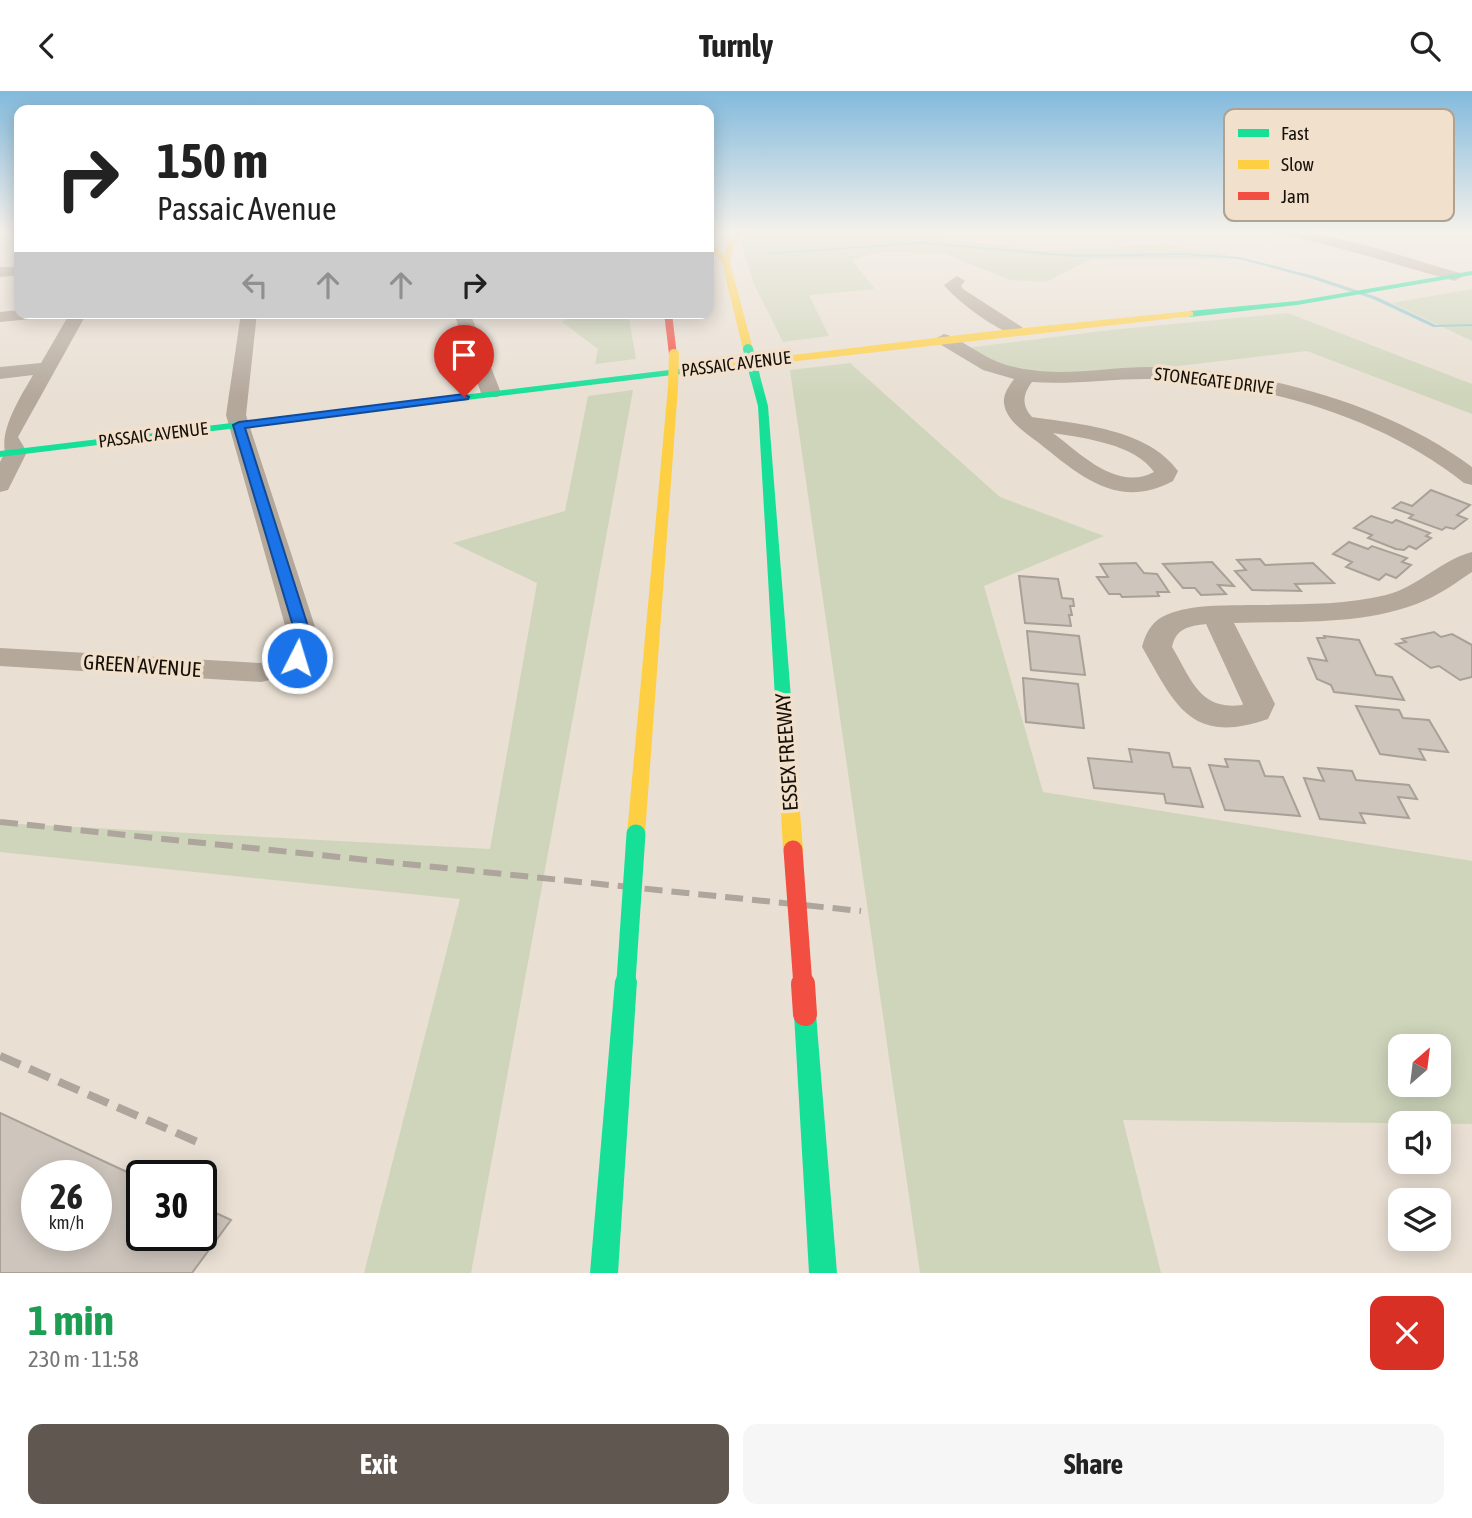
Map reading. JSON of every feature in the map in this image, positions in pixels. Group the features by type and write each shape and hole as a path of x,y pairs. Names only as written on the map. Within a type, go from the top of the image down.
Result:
{"main road":[{"name":"ESSEX FREEWAY","path":"732,285 763,406 823,1273"},
{"name":"PASSAIC AVENUE","path":"8,453 944,339 1362,293 1408,285"},
{"path":"604,1273 636,834 673,387 674,354 669,319"}],"street":[{"path":"952,285 957,292 1016,331"},
{"path":"0,485 8,453 7,437 75,319"},
{"path":"239,425 236,415 248,319"},
{"path":"464,319 491,393"},
{"name":"STONEGATE DRIVE","path":"944,339 989,365 1027,375 1069,378 1149,373 1190,374 1266,384 1303,394 1398,434 1440,455 1472,478"},
{"path":"0,373 46,369"},
{"path":"1025,422 1111,438 1156,460 1166,471 1165,476 1147,484 1130,485 1094,475 1025,422 1017,414 1014,404 1015,389 1027,375"},
{"name":"GREEN AVENUE","path":"0,657 261,674 284,667 297,658 303,636 239,425"},
{"path":"1216,615 1359,607 1406,598 1440,581 1472,560"}],"green space":[{"path":"755,285 872,285 875,289 809,295 829,336 783,342"},
{"path":"1472,289 1472,341 1392,303"},
{"path":"1288,313 1472,384 1472,414 1307,351 1042,382 966,348 1110,330"},
{"path":"567,319 629,319 636,359 595,364 598,349 562,322"},
{"path":"850,363 1000,497 1104,536 984,586 1043,792 1472,861 1472,1124 1451,1124 1451,1111 1388,1111 1388,1123 1123,1120 1161,1273 920,1273 790,370"},
{"path":"633,390 471,1273 364,1273 460,899 0,852 0,823 490,849 537,583 453,543 565,511 588,396"}],"building":[{"path":"1431,490 1470,505 1457,515 1467,519 1454,529 1446,527 1442,530 1409,518 1413,515 1393,508 1401,502 1412,506"},
{"path":"1371,516 1392,523 1396,520 1430,533 1426,536 1431,538 1416,549 1409,546 1404,550 1396,549 1368,538 1372,535 1354,528"},
{"path":"1349,542 1368,549 1372,546 1407,558 1402,562 1411,565 1396,578 1386,574 1379,580 1346,567 1352,562 1333,554"},
{"path":"1260,559 1265,565 1313,563 1334,583 1295,584 1301,591 1252,590 1235,571 1246,570 1237,560"},
{"path":"1212,562 1234,586 1218,585 1226,594 1201,595 1195,588 1183,588 1163,564"},
{"path":"1136,563 1144,573 1157,574 1169,592 1157,592 1159,596 1122,597 1120,594 1109,594 1097,577 1108,577 1100,564"},
{"path":"1019,576 1058,579 1062,598 1073,599 1074,606 1070,606 1072,615 1069,615 1071,626 1025,623"},
{"path":"1027,631 1079,636 1085,675 1031,670"},
{"path":"1434,632 1441,637 1452,634 1472,645 1472,677 1460,680 1439,666 1431,668 1396,644 1406,642 1402,639"},
{"path":"1324,636 1359,640 1376,675 1392,677 1404,700 1334,692 1331,685 1317,679 1308,658 1327,661 1317,638 1325,638"},
{"path":"1023,678 1078,684 1084,728 1026,722"},
{"path":"1356,706 1399,710 1403,718 1429,720 1448,752 1419,749 1425,760 1380,754"},
{"path":"1129,749 1169,753 1173,767 1190,768 1203,807 1166,803 1164,794 1094,788 1088,758 1132,762"},
{"path":"1225,759 1259,761 1265,776 1283,777 1300,816 1225,810 1209,765 1228,767"},
{"path":"1318,768 1352,771 1356,780 1409,785 1417,799 1398,797 1409,818 1360,813 1365,823 1320,819 1304,778 1324,781"},
{"path":"0,1113 101,1160 21,1160 21,1251 112,1251 112,1165 126,1172 126,1251 208,1251 192,1273 0,1273"},
{"path":"217,1213 231,1220 217,1239"}],"waterway":[{"path":"1336,285 1375,298 1435,326 1472,325"}],"railway":[{"path":"0,822 861,911"},
{"path":"0,1056 202,1144"}],"traffic: fast":[{"path":"1190,314 1297,303 1401,285"},
{"path":"748,349 755,376"},
{"path":"0,454 719,367"},
{"path":"755,376 763,406 783,698"},
{"path":"626,981 636,834"},
{"path":"604,1273 626,981"},
{"path":"805,1014 823,1273"}],"traffic: slow":[{"path":"732,285 748,349"},
{"path":"719,367 993,334 1190,314"},
{"path":"673,387 674,354"},
{"path":"636,834 673,387"},
{"path":"783,698 793,850"}],"traffic: jam":[{"path":"669,319 674,354"},
{"path":"793,850 805,1014"}],"route":[{"path":"297,658 303,636 239,425 464,397"}]}
